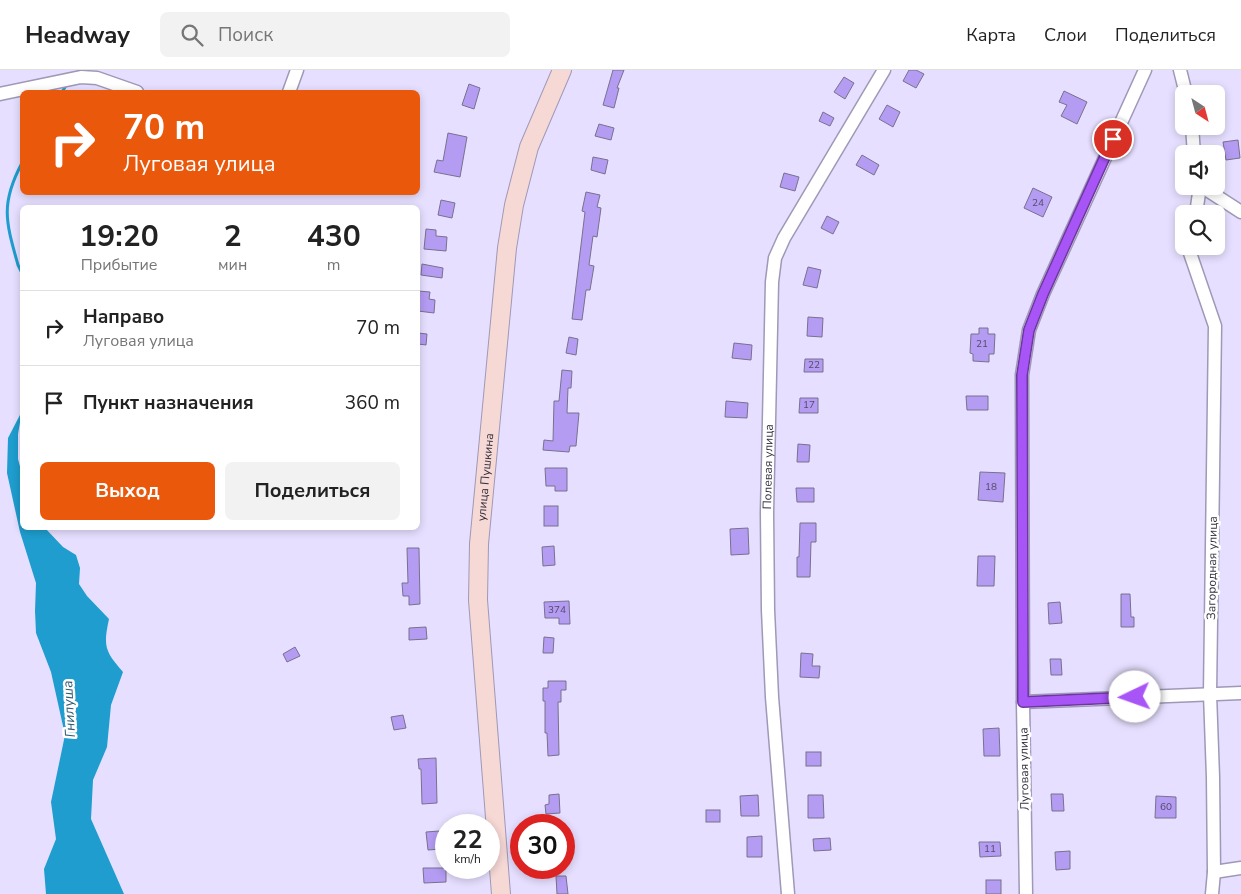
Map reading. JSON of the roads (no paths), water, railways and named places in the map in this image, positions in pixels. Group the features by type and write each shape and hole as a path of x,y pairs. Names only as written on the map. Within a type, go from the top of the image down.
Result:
{"main road":[{"name":"улица Пушкина","path":"501,894 478,600 479,544 506,248 514,205 529,147 562,70"}],"street":[{"path":"290,90 297,70"},
{"name":"Полевая улица","path":"788,894 772,698 768,610 772,282 775,258 784,238 884,70"},
{"name":"Луговая улица","path":"1026,894 1023,702 1022,375 1029,330 1043,294 1144,70"},
{"path":"1180,70 1184,85"},
{"path":"0,94 81,77 97,78 131,90"},
{"path":"1214,195 1241,212"},
{"name":"Загородная улица","path":"1191,255 1215,326 1210,694 1214,872 1212,894"},
{"path":"1023,702 1241,693"},
{"path":"1214,872 1241,868"}],"water":[{"path":"20,415 18,459 20,466 20,530 47,530 63,547 76,555 80,568 79,584 87,596 109,619 106,636 107,648 112,659 123,672 111,705 107,747 93,780 91,819 124,894 46,894 44,869 56,839 51,802 65,735 51,672 36,633 36,583 20,532 7,473 8,438"}],"waterway":[{"name":"Гнилуша","path":"63,90 67,84"},
{"name":"Гнилуша","path":"20,167 10,190 7,213 10,237 20,269"}]}
